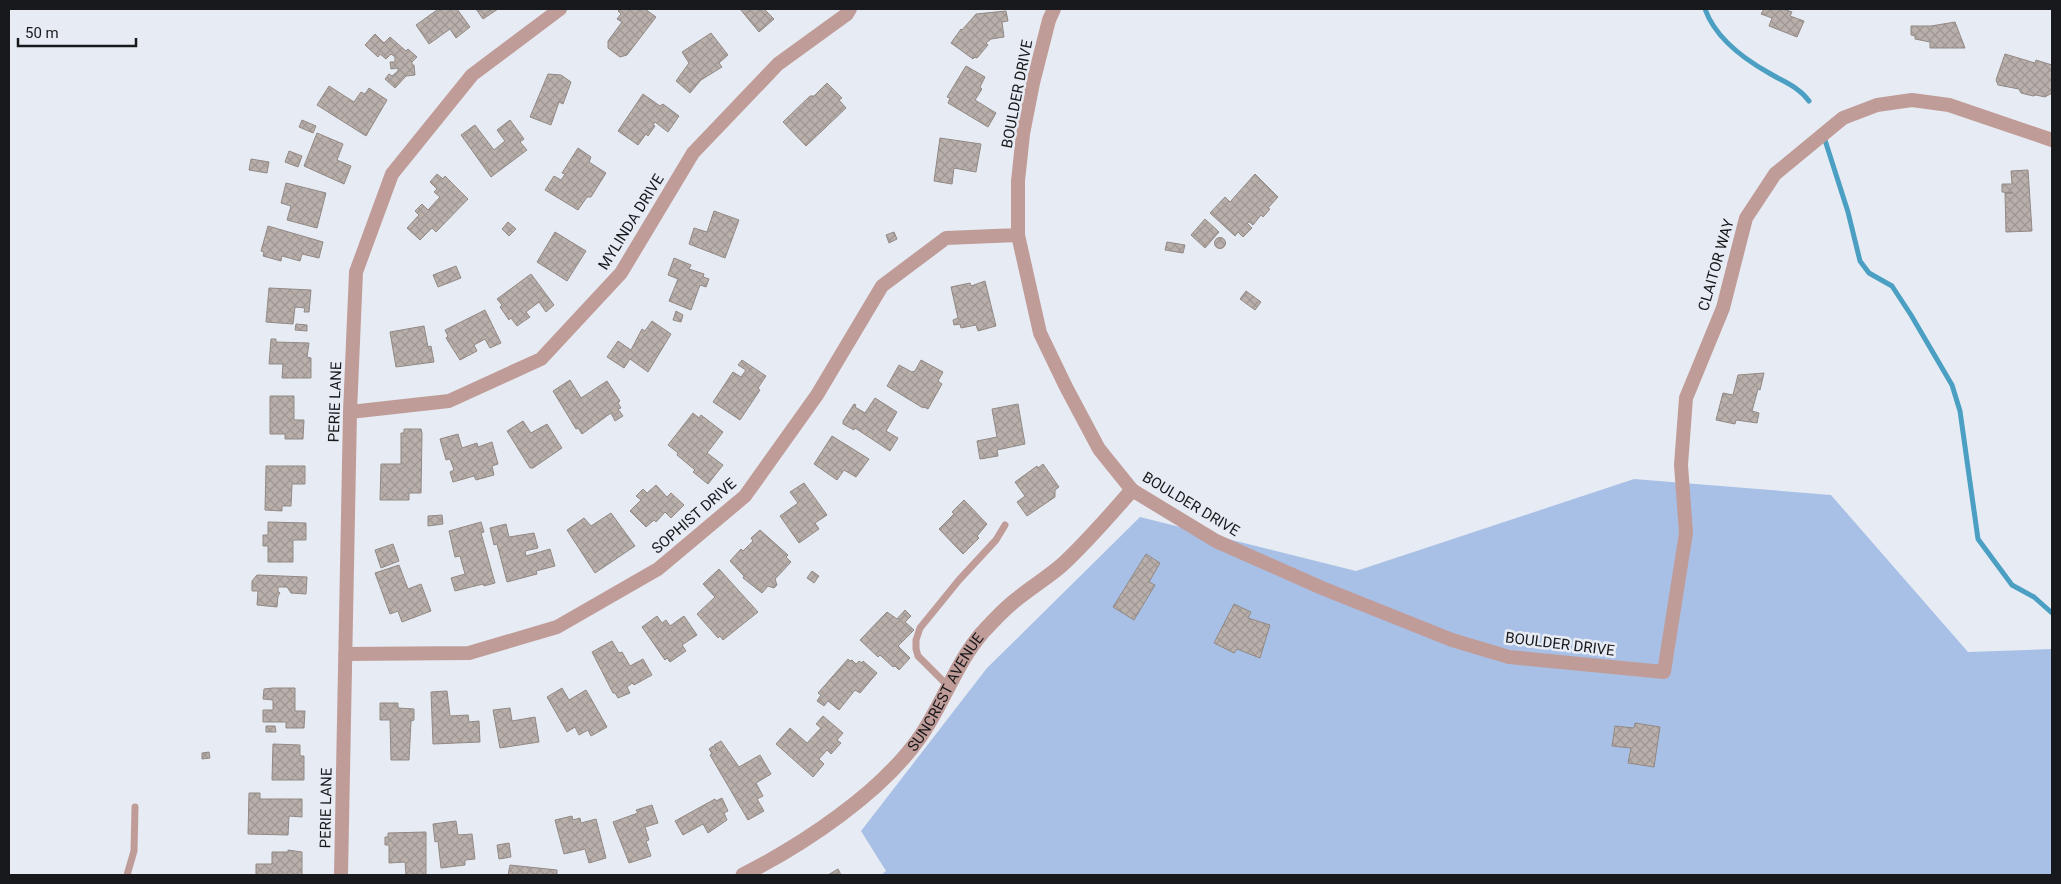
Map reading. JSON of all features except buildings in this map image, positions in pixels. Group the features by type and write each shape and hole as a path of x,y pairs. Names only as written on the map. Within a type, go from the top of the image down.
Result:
{"street":[{"name":"PERIE LANE","path":"341,875 350,412 356,272 392,174 472,75 560,9"},
{"name":"MYLINDA DRIVE","path":"350,412 449,401 541,359 621,273 693,153 778,64 847,14 850,9"},
{"name":"BOULDER DRIVE","path":"1054,9 1049,20 1035,74 1022,134 1018,181 1018,235 1040,333 1099,449 1132,490 1216,541 1322,588 1452,640 1509,657 1664,672"},
{"name":"CLAITOR WAY","path":"1664,672 1686,533 1681,465 1686,398 1722,308 1746,218 1775,174 1843,118 1877,105 1912,100 1949,105 2052,140"},
{"name":"SOPHIST DRIVE","path":"345,654 469,653 557,627 658,569 745,496 817,395 882,286 946,238 1018,235"},
{"name":"SUNCREST AVENUE","path":"743,875 762,866 820,829 861,798 890,772 919,738 949,688 958,669 981,634 1015,600 1061,566 1096,532 1132,490"}],"lane":[{"path":"949,688 918,656 916,640 920,628 959,580 996,540 1004,525"},
{"path":"127,875 134,851 135,807"}],"shaded area":[{"path":"1634,479 1831,495 1968,652 2052,649 2052,875 881,875 886,871 861,831 987,668 1140,517 1356,571"}],"waterway":[{"path":"1705,9 1716,29 1740,54 1796,88 1809,101"},
{"path":"1824,137 1848,212 1860,261 1869,273 1892,286 1952,385 1960,411 1978,539 2012,585 2034,597 2052,613"}]}
